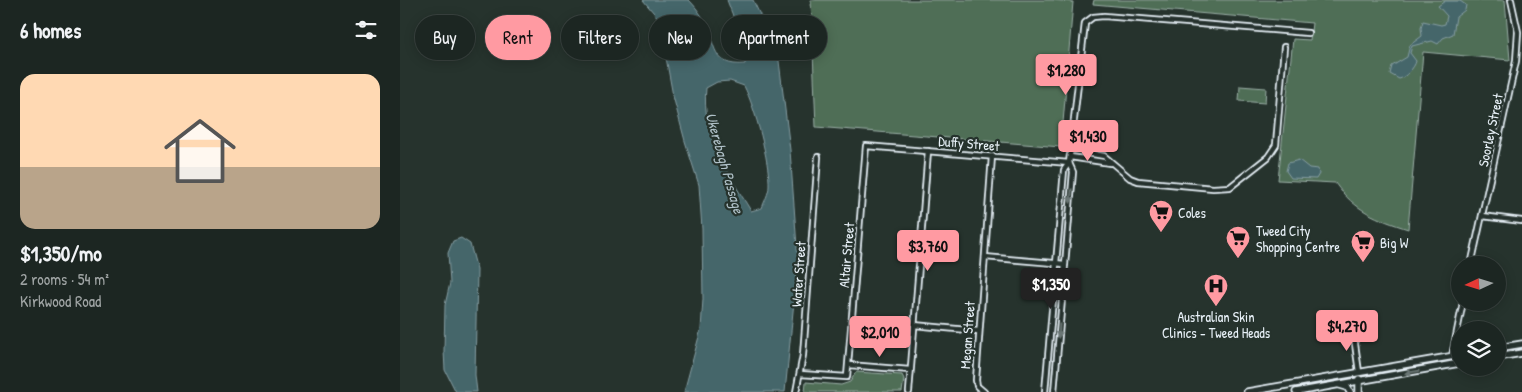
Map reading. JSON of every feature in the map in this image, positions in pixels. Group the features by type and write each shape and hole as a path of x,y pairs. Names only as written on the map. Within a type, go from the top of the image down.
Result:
{"main road":[{"path":"1506,347 1522,344"},
{"path":"1506,356 1522,353"},
{"path":"1247,392 1451,356"},
{"path":"1296,392 1451,365"},
{"path":"1359,372 1359,392"},
{"path":"1339,385 1346,387 1350,392"}],"street":[{"name":"Soorley Street","path":"1474,256 1516,61 1520,32 1511,0"},
{"path":"1045,392 1064,170 1069,164 1082,32 1088,19 1104,16 1308,33"},
{"path":"1070,150 1097,154 1130,178 1138,181 1223,189 1238,182 1268,157 1276,145 1284,47"},
{"name":"Duffy Street","path":"866,146 1069,164"},
{"name":"Altair Street","path":"848,365 866,146"},
{"path":"909,392 928,151"},
{"name":"Megan Street","path":"984,392 977,386 976,380 992,156"},
{"name":"Water Street","path":"796,392 800,374 818,157"},
{"path":"1070,157 1111,164"},
{"path":"1054,392 1073,172 1069,164"},
{"path":"1482,216 1522,221"},
{"path":"984,257 1065,264"},
{"path":"914,325 978,331"},
{"path":"1353,330 1359,372"},
{"path":"800,374 847,377 848,365 910,370"}],"green space":[{"path":"811,0 1052,0 1073,2 1061,147 816,127 813,60 827,60 827,15 812,15"},
{"path":"1094,0 1505,0 1510,60 1423,52 1408,229 1367,213 1350,201 1335,183 1278,180 1293,39 1310,40 1312,23 1093,4"},
{"path":"1240,86 1266,88 1265,103 1239,101"},
{"path":"856,372 902,375 904,379 902,392 805,392 806,382 841,385 850,382"}],"water":[{"path":"643,0 689,0 701,15 656,15"},
{"path":"727,0 753,0 760,15 733,15"},
{"path":"1445,1 1460,1 1466,5 1465,10 1456,17 1453,34 1443,38 1438,44 1432,41 1412,46 1410,53 1416,61 1412,69 1399,79 1390,74 1392,66 1407,57 1410,45 1422,36 1421,28 1423,21 1441,25 1445,24 1447,16 1438,6"},
{"path":"711,38 721,60 726,62 745,64 745,60 779,60 790,150 798,261 785,392 684,392 701,329 703,299 702,229 699,185 673,96 666,60 711,60","holes":["730,81 744,86 761,135 769,176 769,189 762,208 751,211 725,168 712,138 708,122 706,88 717,82"]},
{"path":"1299,160 1309,168 1318,169 1319,174 1316,179 1291,178 1286,171 1288,163"},
{"path":"461,238 470,244 477,270 475,375 477,392 456,392 445,370 445,305 450,283 448,253 453,241"}],"place":[{"name":"Coles","path":"1161,233"},
{"name":"Tweed City Shopping Centre","path":"1238,259"},
{"name":"Big W","path":"1363,263"},
{"name":"Australian Skin Clinics - Tweed Heads","path":"1216,307"}],"water label":[{"name":"Ukerebagh Passage","path":"725,163"}]}
